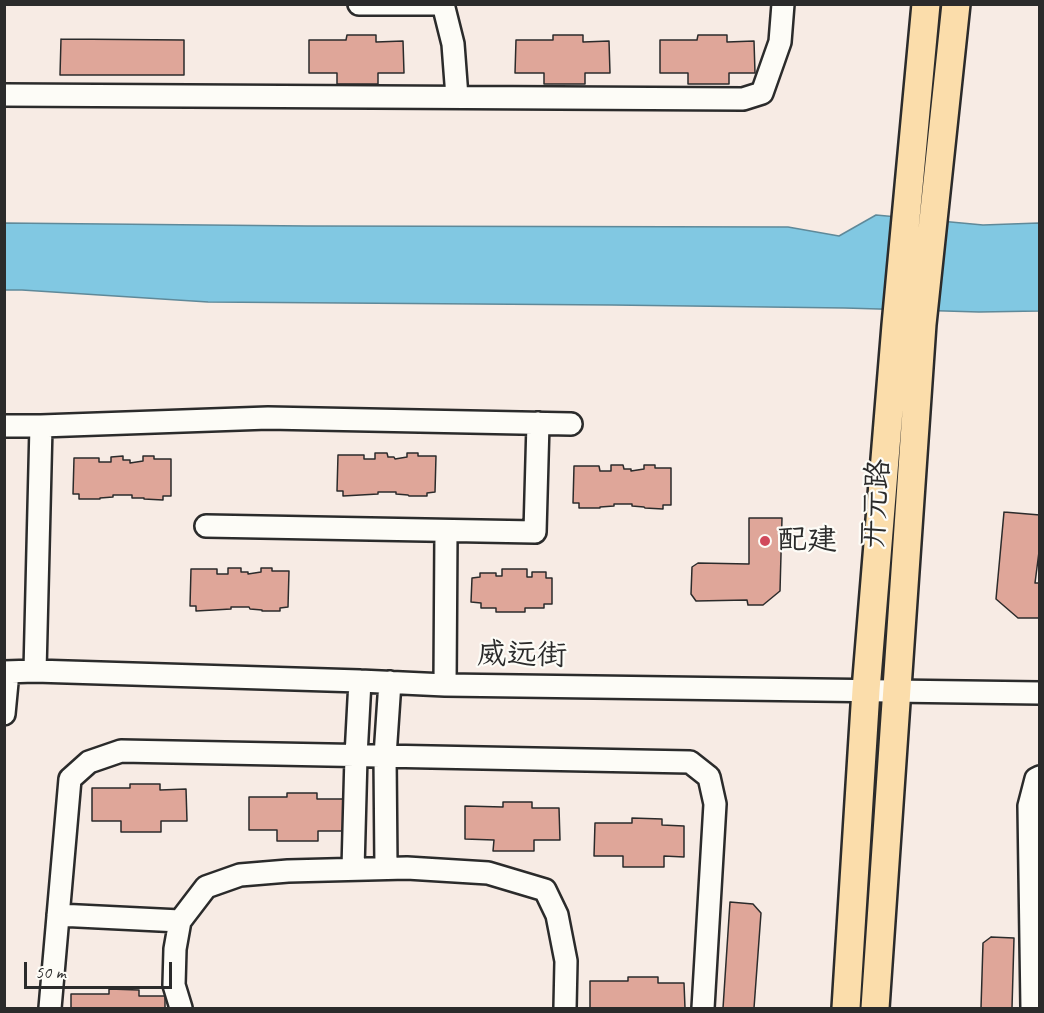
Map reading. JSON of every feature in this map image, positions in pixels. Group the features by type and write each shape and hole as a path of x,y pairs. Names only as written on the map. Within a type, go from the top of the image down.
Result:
{"main road":[{"name":"开元路","path":"875,1008 897,692 909,324 908,200 926,4"},
{"name":"开元路","path":"846,1008 866,690 909,324 936,202 957,4"}],"street":[{"path":"359,4 422,6 438,4"},
{"path":"443,4 453,44 457,97"},
{"path":"4,95 743,99 762,93 780,42 783,4"},
{"path":"4,426 268,417 571,424"},
{"path":"206,526 535,532 538,423"},
{"path":"35,671 41,426"},
{"path":"445,685 446,531"},
{"name":"威远街","path":"6,672 35,671 445,685 1040,693"},
{"path":"4,714 6,672"},
{"path":"353,869 360,681"},
{"path":"386,868 385,756 390,682"},
{"path":"50,1008 70,779 89,762 121,751 690,762 709,777 715,804 703,1008"},
{"path":"1032,1008 1035,979 1029,806 1036,779 1040,777"},
{"path":"181,1008 174,985 175,949 180,921 206,887 240,875 288,871 408,868 489,873 545,890 557,915 566,961 565,1008"},
{"path":"58,915 180,921"}],"water":[{"path":"876,215 983,225 1039,223 1039,311 208,302 5,290 4,223 788,227 839,236"}],"building":[{"path":"347,35 376,35 376,42 403,41 404,73 378,73 378,84 337,84 337,73 309,73 309,40 346,40"},
{"path":"553,35 583,35 583,42 609,41 610,73 585,73 585,84 544,84 544,73 515,73 516,40 553,40"},
{"path":"698,35 727,35 727,42 754,41 755,73 729,73 729,84 688,84 688,73 660,73 660,40 697,40"},
{"path":"61,39 184,40 184,75 60,75"},
{"path":"375,453 387,453 388,457 395,459 407,457 407,453 418,453 418,456 436,456 435,492 427,493 427,496 378,492 378,494 343,496 343,491 337,491 338,455 364,455 364,459 375,459"},
{"path":"123,456 123,460 130,460 130,463 143,461 143,456 154,456 154,459 171,459 171,496 163,496 163,500 132,498 132,495 79,499 79,494 73,494 74,458 99,458 99,462 111,462 111,457"},
{"path":"611,465 623,465 624,469 631,469 631,471 644,469 644,465 671,468 671,505 663,505 663,509 632,506 632,504 579,508 579,503 573,503 574,466 599,466 600,471 611,471"},
{"path":"1004,512 1040,515 1040,544 1035,583 1040,583 1040,618 1018,618 996,599"},
{"name":"配建","path":"749,518 782,518 780,591 763,605 748,605 747,600 696,601 691,594 692,567 698,563 749,564"},
{"path":"228,568 241,568 241,572 248,572 248,574 261,572 261,568 272,568 272,571 289,571 288,607 280,608 280,611 231,607 231,609 196,611 196,606 190,606 191,569 217,569 217,574 228,574"},
{"path":"502,569 527,569 527,577 532,577 532,572 546,572 546,578 552,578 552,604 544,604 544,608 525,608 525,612 496,612 496,608 481,608 481,603 471,602 472,578 480,577 480,573 496,573 496,576 502,576"},
{"path":"130,784 160,784 160,790 186,789 187,821 161,821 161,832 121,832 121,821 92,821 92,788 130,788"},
{"path":"287,793 317,793 317,799 343,799 344,831 318,831 318,841 277,841 277,830 249,830 249,797 287,797"},
{"path":"503,802 532,802 532,808 559,808 560,840 534,840 534,851 493,851 494,840 465,839 465,806 503,807"},
{"path":"632,818 662,819 662,825 684,826 684,857 664,856 664,867 623,867 623,856 594,856 595,823 632,823"},
{"path":"730,902 753,904 761,913 754,1008 723,1008"},
{"path":"991,937 1014,938 1012,1008 981,1008 983,943"},
{"path":"628,977 658,977 658,983 684,983 685,1008 590,1008 590,981 628,981"},
{"path":"109,989 139,990 139,996 165,996 165,1008 71,1008 71,994 109,994"}],"place":[{"name":"配建","path":"765,541"}]}
